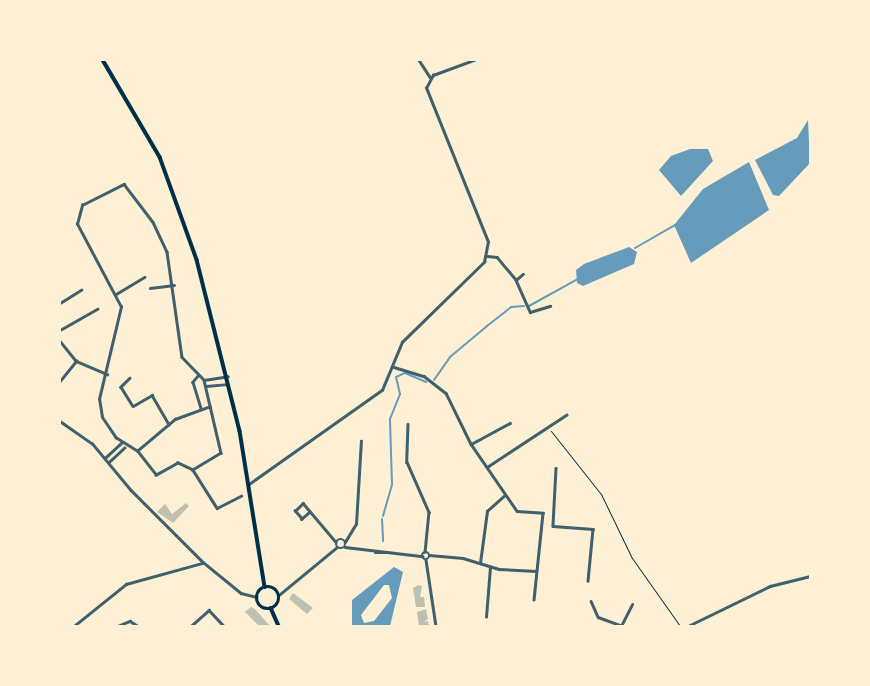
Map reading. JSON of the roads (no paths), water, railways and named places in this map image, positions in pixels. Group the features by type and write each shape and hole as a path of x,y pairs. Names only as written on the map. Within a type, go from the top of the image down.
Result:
{"main road":[{"path":"103,60 166,168 197,260 228,376 249,484 265,587 257,597 259,605 271,608"},
{"path":"265,587 279,595 271,608"},
{"path":"271,608 279,626"}],"street":[{"path":"249,484 382,390 394,367 402,342 487,256 488,242 428,95 430,78 419,60"},
{"path":"430,78 474,60"},
{"path":"193,470 221,453 206,386 204,380 182,358 177,343 174,285 159,232 124,184 82,205 77,224 121,307 99,406 121,443 137,451 156,475 178,463 193,470 217,508 241,496"},
{"path":"487,256 497,257 516,280 530,312 550,306"},
{"path":"516,280 523,274"},
{"path":"116,294 144,277"},
{"path":"150,288 174,285"},
{"path":"60,303 81,290"},
{"path":"60,330 97,309"},
{"path":"60,341 76,362 107,374"},
{"path":"60,381 76,362"},
{"path":"394,367 424,376 446,393 471,444 517,511 553,514"},
{"path":"198,375 193,382 201,408"},
{"path":"204,380 228,376"},
{"path":"130,378 121,387 133,406 152,395 169,425"},
{"path":"206,386 229,383"},
{"path":"137,451 169,425 210,406"},
{"path":"487,467 566,415"},
{"path":"60,421 85,436 203,562 241,593 257,597"},
{"path":"471,444 510,423"},
{"path":"408,424 408,465 429,512 423,554 436,626"},
{"path":"345,547 345,542 356,524 361,441"},
{"path":"105,458 121,443"},
{"path":"109,462 125,447"},
{"path":"552,526 556,468"},
{"path":"480,563 487,511 506,495"},
{"path":"310,512 302,519 295,511 303,503 336,541 337,547"},
{"path":"534,600 543,513"},
{"path":"542,524 593,529 588,581"},
{"path":"336,541 345,542"},
{"path":"279,595 337,547 375,553 423,554 490,567 536,571"},
{"path":"426,560 429,555"},
{"path":"76,625 126,584 203,562"},
{"path":"486,617 490,567"},
{"path":"688,626 771,586 810,576"},
{"path":"591,601 598,617 622,625 632,604"},
{"path":"191,626 209,610 224,626"},
{"path":"118,626 130,621 138,626"},
{"path":"76,625 82,626"}],"water":[{"path":"808,120 810,163 779,196 773,195 755,160 797,138"},
{"path":"690,149 708,149 713,161 681,196 659,170 671,156"},
{"path":"749,162 769,210 691,263 674,225 703,189"},
{"path":"629,247 637,252 634,264 583,286 577,283 576,270 584,264"},
{"path":"394,567 403,572 390,626 352,626 352,600","holes":["384,585 389,585 392,598 374,621 364,623 361,615"]}],"waterway":[{"path":"635,248 675,225"},
{"path":"529,306 578,279"},
{"path":"434,380 450,357 487,326 511,307 524,306"},
{"path":"383,516 392,484 390,419 400,394 396,377 405,373 426,382"},
{"path":"382,519 383,541"}]}
